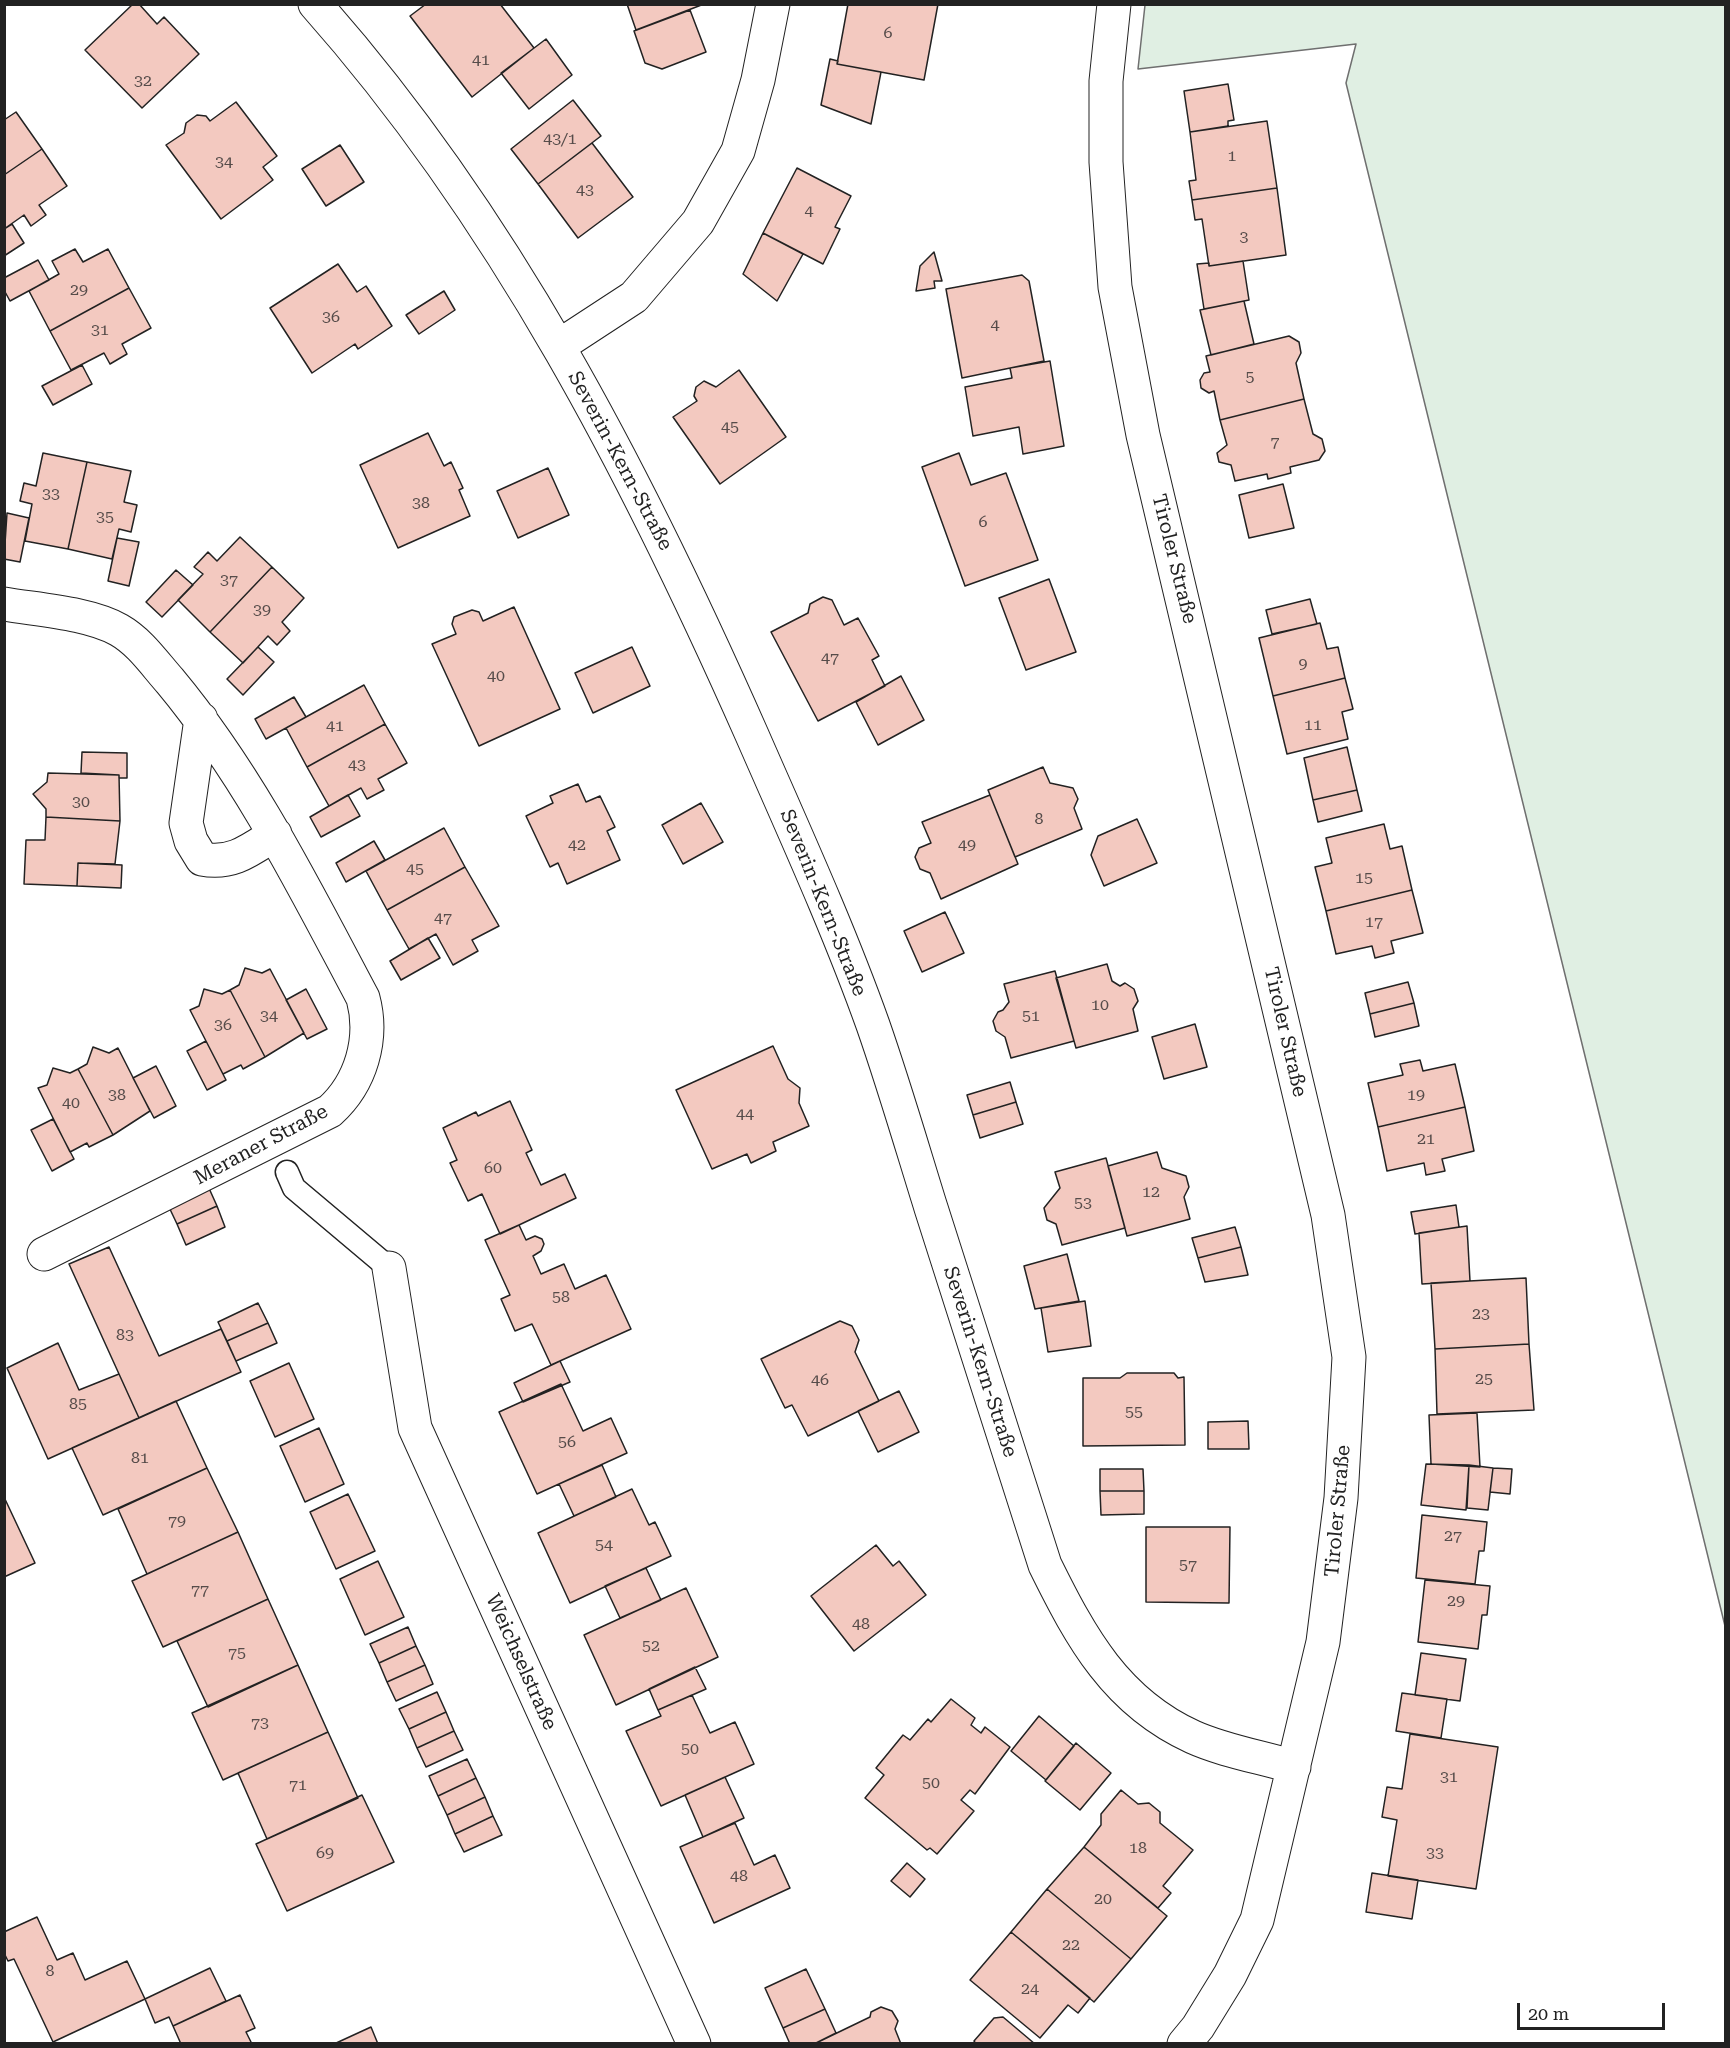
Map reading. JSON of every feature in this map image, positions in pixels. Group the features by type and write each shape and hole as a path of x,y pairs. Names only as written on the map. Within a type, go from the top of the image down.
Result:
{"street":[{"name":"Severin-Kern-Straße","path":"315,4 354,48 459,185 559,346 637,489 710,640 790,823 872,1023 1045,1565 1071,1619 1099,1660 1129,1695 1161,1720 1196,1738 1294,1767"},
{"path":"559,346 634,297 698,222 738,151 758,80 773,4"},
{"name":"Tiroler Straße","path":"1114,4 1106,81 1106,139 1115,287 1143,435 1328,1215 1349,1357 1341,1498 1323,1642 1294,1767 1257,1920 1230,1975 1198,2027 1184,2043"},
{"name":"Meraner Straße","path":"4,604 93,620 118,630 139,644 201,719 275,834 363,998 368,1016 367,1035 356,1081 346,1096 330,1111 44,1254"},
{"path":"201,719 186,823 190,841 202,860 218,863 237,858 275,834"},
{"name":"Weichselstraße","path":"389,1268 415,1428 694,2043"}],"lane":[{"path":"287,1172 294,1188 389,1268"}],"green space":[{"path":"1145,5 1725,5 1725,1626 1346,83 1356,44 1138,69"}],"building":[{"path":"133,4 139,4 157,24 164,17 199,54 142,108 85,50"},
{"path":"426,4 500,4 534,48 472,97 410,16"},
{"path":"627,4 704,4 636,30"},
{"path":"848,4 938,4 924,80 837,64"},
{"path":"690,10 706,52 662,69 645,63 634,31"},
{"path":"546,39 572,75 529,109 501,73"},
{"path":"830,59 838,61 837,64 881,72 871,124 821,105"},
{"path":"1228,84 1234,120 1228,121 1228,126 1190,132 1184,91"},
{"path":"573,100 601,136 538,184 511,149"},
{"path":"236,102 277,156 263,167 273,180 221,219 166,145 184,133 186,123 197,115 206,116 210,121"},
{"path":"16,112 42,149 4,175 4,120"},
{"path":"1267,121 1277,188 1192,200 1189,181 1196,180 1190,132"},
{"path":"592,143 633,197 578,238 538,184"},
{"path":"340,145 364,182 326,206 302,169"},
{"path":"42,149 67,186 39,205 46,215 31,226 24,215 4,229 4,175"},
{"path":"797,168 851,196 835,227 840,229 823,264 763,233"},
{"path":"1277,188 1286,255 1209,266 1202,219 1195,220 1192,200"},
{"path":"12,224 24,243 4,256 4,229"},
{"path":"763,233 803,254 777,301 743,274"},
{"path":"75,249 83,262 108,249 129,288 50,331 29,291 59,274 52,261"},
{"path":"934,252 942,281 934,281 935,288 916,291 920,266"},
{"path":"38,260 49,280 10,301 4,290 4,278"},
{"path":"1243,261 1249,300 1204,309 1197,264 1209,263 1209,266"},
{"path":"338,264 357,292 366,286 392,326 358,349 355,344 312,373 270,308"},
{"path":"1022,275 1029,281 1044,361 962,378 946,289"},
{"path":"129,288 151,328 122,344 127,354 110,364 104,353 71,370 50,331"},
{"path":"444,291 455,310 419,334 406,315"},
{"path":"1244,301 1254,344 1211,355 1200,310"},
{"path":"1289,336 1299,342 1301,353 1296,363 1304,399 1220,420 1214,391 1209,393 1201,388 1200,380 1204,373 1210,372 1206,356"},
{"path":"1050,361 1064,446 1023,454 1019,427 973,436 965,387 1012,378 1010,368"},
{"path":"82,365 92,384 53,405 42,386"},
{"path":"739,370 786,437 720,484 673,417 697,401 694,396 696,387 704,381 716,387"},
{"path":"1304,399 1313,434 1322,439 1325,451 1319,460 1290,467 1291,473 1268,479 1267,474 1235,481 1231,465 1219,462 1217,453 1227,445 1220,420"},
{"path":"428,433 444,466 451,462 463,488 459,490 470,516 398,548 360,465"},
{"path":"43,453 87,462 68,549 25,541 32,504 20,501 24,483 36,486"},
{"path":"959,453 971,485 1006,473 1038,560 965,586 922,467"},
{"path":"87,462 131,471 124,502 137,505 131,532 119,529 112,559 68,549"},
{"path":"548,468 569,515 518,538 497,491"},
{"path":"1283,484 1294,528 1249,538 1239,495"},
{"path":"7,513 29,518 20,562 4,559"},
{"path":"240,537 272,567 210,632 178,600 203,574 194,567 208,552 217,561"},
{"path":"117,538 139,542 129,586 108,581"},
{"path":"272,567 304,598 282,622 290,631 277,645 268,636 243,663 210,632"},
{"path":"176,570 193,585 162,617 146,602"},
{"path":"1049,579 1076,652 1026,670 999,598"},
{"path":"823,597 832,600 844,625 858,618 879,656 872,660 885,686 818,721 771,632 808,613 810,604"},
{"path":"1310,599 1317,624 1272,634 1266,610"},
{"path":"514,607 560,709 479,746 432,644 456,634 452,624 454,617 472,610 479,612 483,621"},
{"path":"1320,623 1327,649 1338,647 1345,678 1273,696 1259,638"},
{"path":"258,647 274,662 243,695 227,679"},
{"path":"632,647 650,686 593,713 575,673"},
{"path":"901,676 924,720 878,745 856,702"},
{"path":"1345,678 1353,709 1342,712 1348,739 1287,754 1273,696"},
{"path":"364,685 385,724 307,767 286,728"},
{"path":"294,697 306,717 266,739 255,719"},
{"path":"385,724 407,763 378,779 384,790 367,799 361,788 329,806 307,767"},
{"path":"1347,747 1357,790 1313,800 1304,758"},
{"path":"82,752 127,753 127,778 119,778 119,775 81,773"},
{"path":"1043,767 1050,783 1073,788 1078,799 1074,808 1082,829 1015,857 988,790"},
{"path":"48,773 119,775 120,821 46,817 46,809 33,794 47,782"},
{"path":"578,784 586,802 600,796 615,827 607,831 620,860 567,884 558,863 550,867 526,816 553,803 550,796"},
{"path":"1357,790 1362,811 1318,822 1313,800"},
{"path":"348,795 360,816 321,837 310,817"},
{"path":"990,795 1018,864 941,899 930,873 920,869 915,857 919,848 931,843 922,822"},
{"path":"701,803 723,842 683,864 662,825"},
{"path":"46,817 120,821 115,864 78,863 77,886 24,884 26,840 45,840"},
{"path":"1137,819 1157,863 1104,886 1091,855 1098,836"},
{"path":"1384,824 1390,849 1402,846 1412,890 1326,911 1315,867 1332,863 1326,838"},
{"path":"444,828 465,867 387,910 366,871"},
{"path":"374,841 385,860 346,882 336,863"},
{"path":"78,863 122,865 121,888 77,886"},
{"path":"465,867 499,926 472,940 478,951 453,965 436,934 409,949 387,910"},
{"path":"1412,890 1423,933 1391,941 1394,953 1375,958 1372,946 1336,954 1326,911"},
{"path":"945,912 964,953 922,972 904,931"},
{"path":"428,938 440,958 401,980 390,961"},
{"path":"1107,964 1112,981 1120,986 1125,983 1134,989 1138,1001 1133,1009 1138,1031 1076,1048 1056,978"},
{"path":"245,968 262,973 270,969 304,1033 265,1057 230,990 239,985"},
{"path":"1055,971 1074,1041 1011,1058 1005,1037 996,1031 993,1021 998,1012 1003,1010 1009,1002 1004,984"},
{"path":"1408,982 1414,1003 1370,1014 1365,993"},
{"path":"204,989 222,994 230,990 265,1057 243,1069 241,1065 223,1074 190,1010 199,1006"},
{"path":"306,989 327,1029 307,1039 286,1000"},
{"path":"1414,1003 1419,1026 1375,1037 1370,1014"},
{"path":"1195,1024 1207,1067 1164,1079 1152,1037"},
{"path":"206,1041 226,1080 207,1090 187,1051"},
{"path":"773,1046 788,1079 800,1088 799,1103 809,1126 773,1142 776,1151 751,1163 747,1154 712,1169 676,1090"},
{"path":"93,1047 109,1053 118,1048 150,1111 113,1135 78,1069 87,1064"},
{"path":"1420,1060 1423,1071 1455,1064 1465,1107 1378,1127 1368,1083 1403,1075 1400,1064"},
{"path":"156,1066 176,1106 154,1118 133,1078"},
{"path":"53,1068 70,1073 78,1069 113,1135 89,1147 87,1143 70,1152 38,1088 47,1085"},
{"path":"1010,1082 1016,1102 973,1115 967,1095"},
{"path":"510,1101 532,1150 526,1153 541,1185 565,1174 576,1198 500,1234 482,1194 468,1201 450,1163 457,1160 443,1128 476,1112 478,1116"},
{"path":"1016,1102 1023,1124 980,1138 973,1115"},
{"path":"1465,1107 1474,1151 1442,1159 1445,1171 1426,1175 1424,1163 1387,1171 1378,1127"},
{"path":"53,1119 74,1159 52,1171 31,1130"},
{"path":"1157,1152 1162,1168 1186,1176 1189,1187 1184,1197 1190,1219 1127,1236 1108,1166"},
{"path":"1106,1158 1125,1228 1062,1245 1056,1224 1047,1220 1044,1208 1060,1188 1055,1172"},
{"path":"208,1186 217,1206 177,1224 168,1205"},
{"path":"1456,1205 1459,1227 1415,1234 1411,1212"},
{"path":"217,1206 225,1227 186,1245 177,1224"},
{"path":"519,1225 526,1240 535,1236 542,1239 544,1244 541,1251 533,1256 541,1274 564,1264 575,1289 606,1275 631,1329 551,1365 532,1324 515,1331 501,1299 510,1295 485,1240"},
{"path":"1467,1226 1470,1281 1422,1284 1419,1233"},
{"path":"1235,1227 1241,1247 1198,1258 1192,1238"},
{"path":"109,1247 159,1356 221,1329 241,1372 139,1418 69,1264"},
{"path":"1241,1247 1248,1275 1205,1282 1198,1258"},
{"path":"1067,1254 1079,1301 1035,1309 1024,1266"},
{"path":"1526,1278 1529,1344 1435,1349 1431,1283"},
{"path":"1085,1301 1091,1346 1048,1352 1041,1308"},
{"path":"258,1303 268,1323 227,1341 218,1322"},
{"path":"840,1321 852,1326 859,1340 855,1352 879,1401 808,1436 792,1405 785,1408 761,1359"},
{"path":"268,1323 277,1343 236,1361 227,1341"},
{"path":"58,1343 79,1390 119,1374 139,1418 48,1459 7,1368"},
{"path":"1529,1344 1534,1410 1437,1414 1435,1349"},
{"path":"560,1361 570,1382 523,1402 514,1383"},
{"path":"289,1363 314,1419 275,1437 250,1381"},
{"path":"1127,1373 1174,1373 1178,1378 1184,1377 1185,1445 1083,1446 1083,1378 1120,1378"},
{"path":"561,1384 583,1431 611,1418 627,1453 537,1494 499,1412"},
{"path":"899,1391 919,1432 878,1452 858,1411"},
{"path":"176,1401 207,1468 103,1515 72,1448"},
{"path":"1477,1413 1480,1467 1431,1464 1429,1415"},
{"path":"1248,1421 1249,1449 1208,1449 1208,1422"},
{"path":"319,1428 344,1484 305,1502 280,1446"},
{"path":"1426,1464 1469,1465 1466,1510 1421,1505"},
{"path":"602,1465 616,1497 574,1516 559,1484"},
{"path":"1469,1465 1493,1468 1488,1510 1467,1508"},
{"path":"207,1468 238,1532 147,1574 118,1509"},
{"path":"1493,1468 1512,1469 1510,1494 1490,1492"},
{"path":"1100,1469 1143,1469 1144,1491 1100,1491"},
{"path":"632,1489 649,1525 655,1522 671,1556 570,1603 538,1533"},
{"path":"1100,1491 1144,1491 1144,1514 1101,1515"},
{"path":"348,1494 375,1551 336,1569 310,1512"},
{"path":"4,1497 35,1563 4,1577"},
{"path":"1422,1515 1487,1522 1484,1551 1479,1551 1475,1584 1416,1578"},
{"path":"1146,1527 1230,1527 1229,1603 1146,1602"},
{"path":"238,1532 268,1599 163,1647 132,1581"},
{"path":"876,1545 893,1566 899,1561 926,1595 854,1651 811,1596"},
{"path":"378,1561 404,1617 365,1635 340,1579"},
{"path":"646,1568 661,1600 620,1618 605,1586"},
{"path":"1425,1580 1490,1586 1487,1615 1482,1615 1478,1649 1418,1642"},
{"path":"686,1588 718,1657 616,1705 584,1635"},
{"path":"268,1599 298,1665 208,1707 177,1641"},
{"path":"408,1627 416,1646 379,1663 370,1644"},
{"path":"416,1646 425,1665 387,1682 379,1663"},
{"path":"1421,1653 1466,1659 1460,1701 1415,1695"},
{"path":"298,1665 328,1732 223,1780 192,1713"},
{"path":"425,1665 433,1684 396,1701 387,1682"},
{"path":"695,1667 706,1689 658,1710 649,1689"},
{"path":"437,1692 446,1712 409,1729 399,1709"},
{"path":"1402,1693 1447,1699 1441,1738 1396,1731"},
{"path":"692,1695 710,1733 735,1722 754,1764 661,1806 626,1731 661,1716 658,1710"},
{"path":"951,1699 975,1718 971,1725 981,1733 985,1727 1010,1747 975,1794 970,1790 961,1800 974,1811 937,1854 930,1848 927,1850 865,1798 884,1775 876,1768 903,1735 910,1740 928,1719 931,1722"},
{"path":"446,1712 454,1731 417,1748 409,1729"},
{"path":"1039,1716 1074,1746 1046,1780 1011,1751"},
{"path":"454,1731 463,1750 426,1767 417,1748"},
{"path":"328,1732 358,1798 267,1839 238,1773"},
{"path":"1410,1734 1498,1747 1476,1889 1388,1876 1397,1820 1382,1817 1387,1787 1402,1789"},
{"path":"1076,1743 1111,1773 1080,1810 1045,1781"},
{"path":"467,1759 476,1778 438,1796 429,1776"},
{"path":"725,1777 744,1818 703,1837 685,1795"},
{"path":"476,1778 485,1797 447,1815 438,1796"},
{"path":"1121,1790 1138,1804 1149,1803 1160,1812 1160,1823 1193,1850 1163,1886 1171,1893 1158,1908 1084,1847 1101,1825 1101,1814"},
{"path":"362,1795 394,1862 287,1911 256,1844"},
{"path":"485,1797 493,1816 455,1834 447,1815"},
{"path":"493,1816 502,1835 464,1852 455,1834"},
{"path":"735,1823 754,1865 775,1855 790,1888 714,1923 680,1847"},
{"path":"1084,1847 1167,1916 1131,1959 1047,1889"},
{"path":"907,1863 925,1879 910,1897 891,1881"},
{"path":"1372,1873 1418,1880 1412,1919 1366,1912"},
{"path":"1047,1889 1131,1959 1094,2002 1011,1932"},
{"path":"37,1917 57,1960 73,1953 85,1980 127,1961 145,1999 53,2042 14,1959 8,1961 4,1953 4,1932"},
{"path":"1011,1932 1090,1998 1078,2013 1068,2005 1040,2038 970,1980"},
{"path":"210,1968 226,2001 173,2026 169,2017 155,2023 145,1999"},
{"path":"806,1969 825,2009 783,2028 765,1988"},
{"path":"240,1995 255,2028 246,2032 252,2044 181,2044 173,2026"},
{"path":"881,2007 892,2011 898,2021 895,2029 901,2044 814,2044 870,2017 871,2012"},
{"path":"825,2009 836,2033 814,2044 790,2044 783,2028"},
{"path":"1003,2017 1035,2044 976,2044 974,2041 994,2018"},
{"path":"371,2027 378,2044 334,2044"}]}
